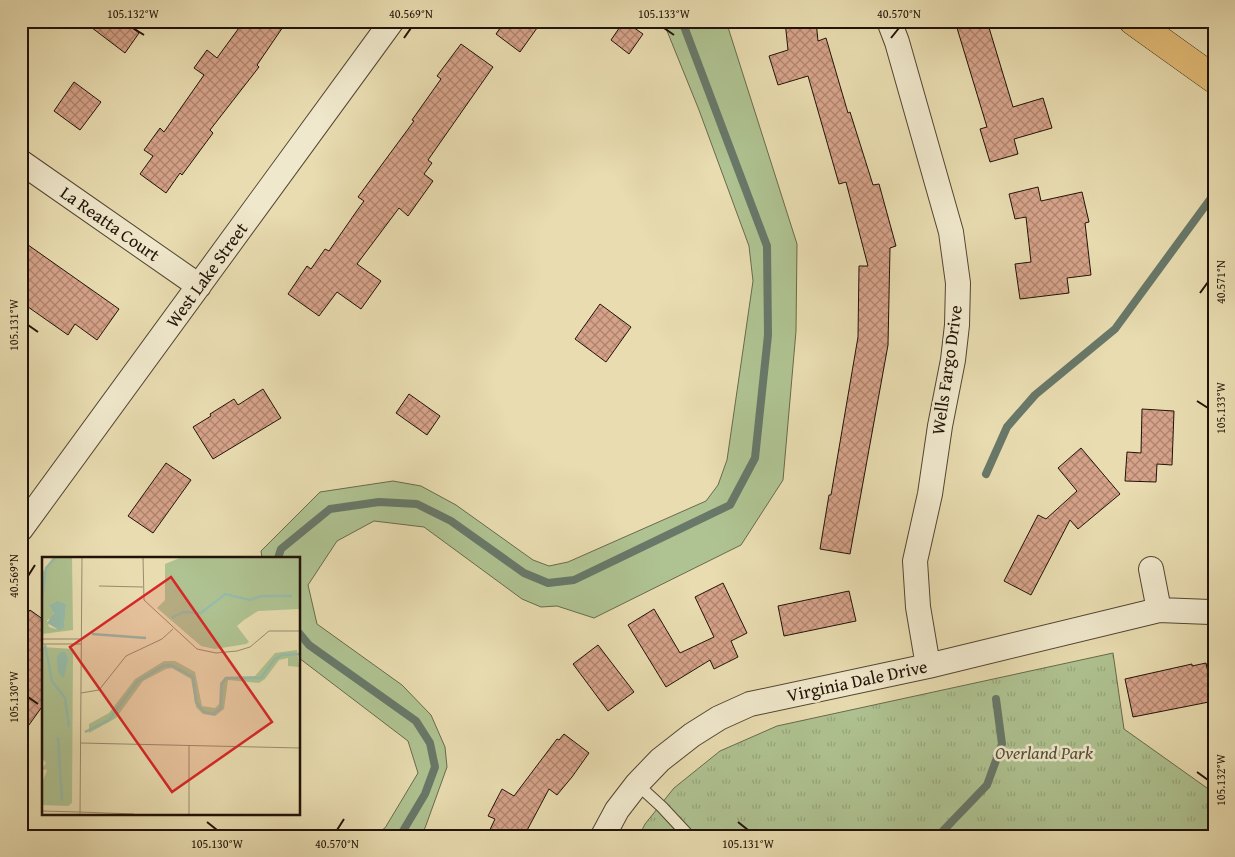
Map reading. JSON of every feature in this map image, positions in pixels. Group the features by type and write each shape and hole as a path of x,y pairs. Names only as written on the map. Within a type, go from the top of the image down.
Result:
{"main road":[{"path":"1133,21 1213,76"}],"street":[{"name":"West Lake Street","path":"21,529 392,21"},
{"name":"Wells Fargo Drive","path":"889,21 898,42 951,232 958,283 957,325 953,360 940,426 930,494 915,561 918,607 928,666"},
{"name":"La Reatta Court","path":"21,162 199,286"},
{"path":"1151,569 1159,610"},
{"name":"Virginia Dale Drive","path":"603,836 617,810 637,784 660,760 692,735 719,718 750,704 928,666 1159,610 1214,613"}],"lane":[{"path":"637,784 689,836"}],"green space":[{"path":"663,21 726,21 797,244 796,331 783,480 741,545 594,618 557,606 541,607 522,599 424,527 374,521 337,541 308,585 317,624 402,685 431,715 445,747 447,767 425,828 419,836 372,836 385,828 418,773 408,741 300,659 300,557 262,557 261,551 320,492 393,481 421,486 456,505 533,560 549,566 568,562 706,501 718,485 727,460 753,281 749,246 699,110"},
{"name":"Overland Park","path":"1113,653 1124,729 1214,793 1214,836 639,836 645,824 674,788 720,751 777,726"}],"building":[{"path":"83,21 123,21 139,33 125,53"},
{"path":"244,21 287,21 257,65 259,67 210,130 213,133 166,193 140,174 153,156 144,150 160,128 164,132 204,75 194,68 207,50 217,58"},
{"path":"505,21 542,21 520,52 496,34"},
{"path":"624,21 643,34 629,54 611,40"},
{"path":"785,21 816,21 818,41 826,38 848,113 850,112 873,185 879,184 896,246 890,248 888,345 850,554 820,549 858,337 859,266 868,266 846,182 839,184 808,76 778,85 769,56 788,50"},
{"path":"977,21 987,21 1013,107 1043,98 1052,128 1014,139 1018,154 990,162 980,129 987,127 957,28"},
{"path":"461,44 493,67 428,160 432,163 424,174 433,181 408,216 399,208 357,264 381,281 361,309 337,292 319,316 288,294 307,266 311,269 325,249 329,251 364,201 358,197 414,121 412,120 441,79 437,76"},
{"path":"74,82 101,102 80,130 54,111"},
{"path":"1038,187 1041,201 1082,192 1089,222 1085,223 1091,275 1067,278 1069,293 1020,299 1015,264 1031,262 1026,217 1015,219 1009,194"},
{"path":"21,240 119,309 97,340 75,324 68,335 21,302"},
{"path":"600,304 631,327 606,362 575,339"},
{"path":"263,389 281,418 213,459 193,427 234,399 238,405"},
{"path":"409,394 440,416 427,435 396,413"},
{"path":"1142,409 1174,411 1172,465 1157,464 1156,482 1125,481 1127,452 1141,453"},
{"path":"1081,448 1120,494 1078,529 1070,520 1031,595 1004,581 1038,515 1046,519 1077,491 1058,468"},
{"path":"166,463 191,480 153,533 128,516"},
{"path":"723,583 747,633 731,641 738,657 714,669 710,660 666,687 628,625 654,609 680,653 714,637 695,597"},
{"path":"849,591 856,621 784,636 778,606"},
{"path":"30,610 42,619 42,707 21,736 21,621"},
{"path":"598,645 634,692 608,711 573,664"},
{"path":"1206,663 1214,701 1133,717 1125,679 1192,664 1192,666"},
{"path":"564,734 589,753 572,777 557,795 549,789 524,836 487,836 495,819 488,816 502,789 514,796 557,739 559,740"}],"waterway":[{"path":"278,557 281,549 330,509 379,502 417,504 451,521 524,573 548,583 574,580 730,505 755,458 768,335 767,246 682,21"},
{"path":"986,474 1007,427 1035,395 1115,329 1214,194"},
{"path":"300,634 309,645 416,721 430,743 435,767 425,794 400,836"},
{"path":"938,836 987,785 1002,744 996,699"}]}
